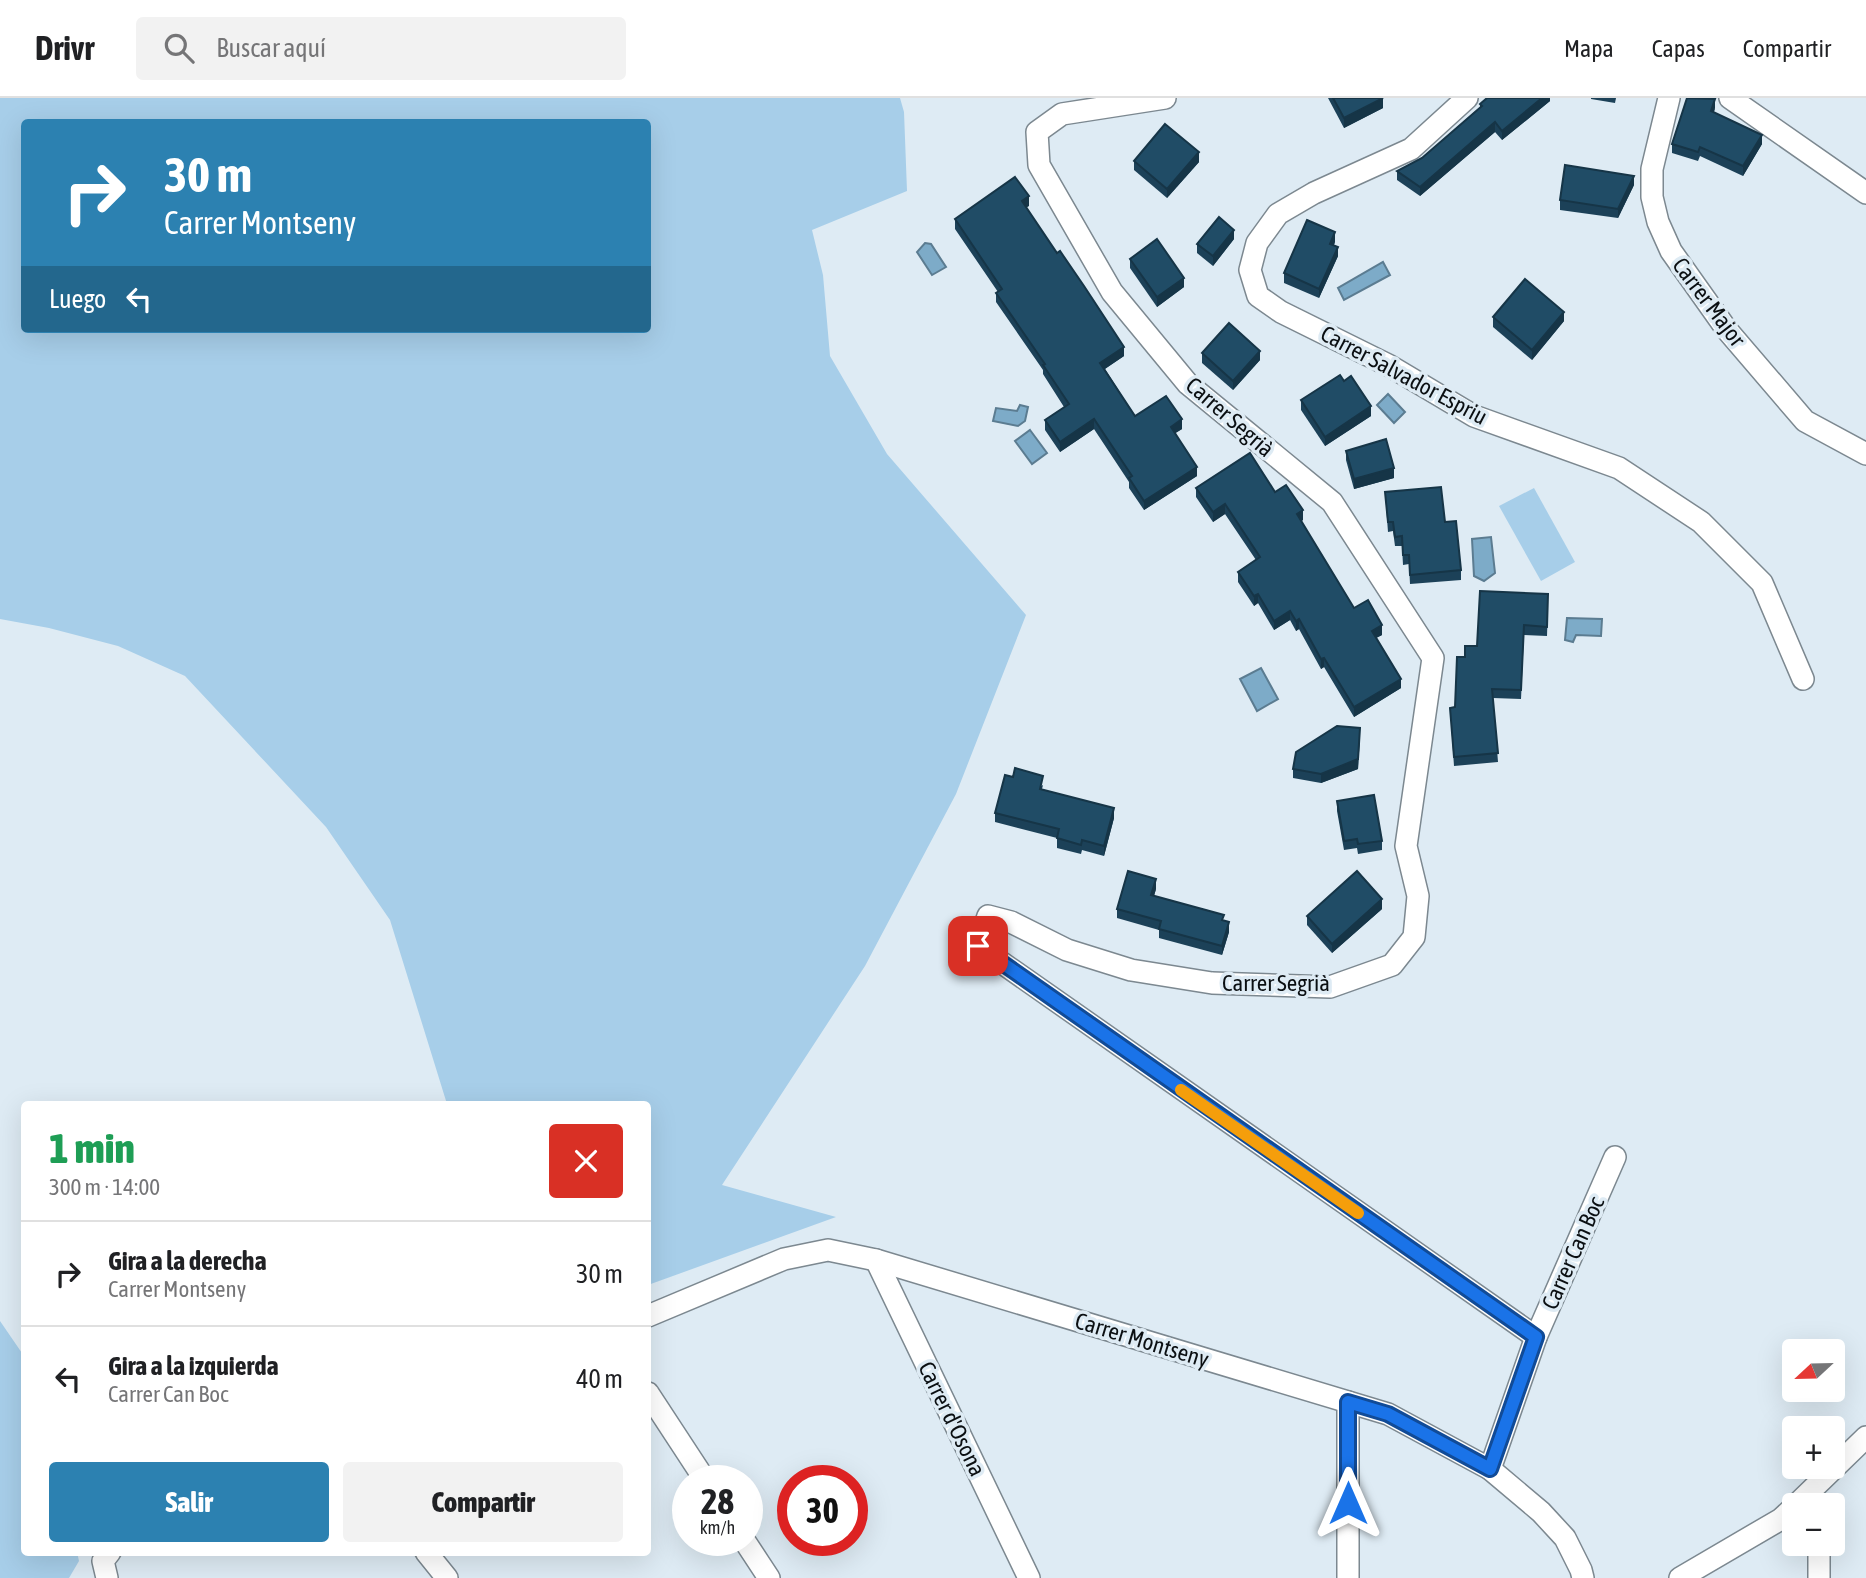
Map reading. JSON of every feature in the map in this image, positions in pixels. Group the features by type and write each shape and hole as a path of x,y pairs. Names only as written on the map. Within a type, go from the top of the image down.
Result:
{"street":[{"name":"Carrer Segrià","path":"1165,98 1062,114 1037,132 1039,165 1112,292 1188,384 1332,502 1433,658 1406,846 1418,897 1414,937 1392,965 1330,986 1212,983 1131,970 1067,950 1011,922 988,916 978,946 1536,1337"},
{"name":"Carrer Salvador Espriu","path":"1467,98 1411,149 1314,193 1278,214 1257,243 1252,261 1250,270 1258,296 1281,312 1390,366 1474,416 1619,468 1701,522 1762,583 1803,679"},
{"name":"Carrer Major","path":"1669,98 1652,169 1652,197 1658,222 1671,251 1727,330 1805,421 1866,454"},
{"path":"1730,98 1866,193"},
{"name":"Carrer Can Boc","path":"1490,1469 1536,1337 1615,1157"},
{"name":"Carrer Montseny","path":"651,1315 784,1259 828,1250 876,1260 1388,1414 1490,1469 1541,1512 1565,1538 1583,1578"},
{"name":"Carrer d'Osona","path":"876,1260 1029,1578"},
{"path":"651,1398 695,1465"},
{"path":"1348,1402 1348,1578"},
{"path":"1820,1493 1866,1437"},
{"path":"1680,1578 1782,1518"},
{"path":"107,1556 103,1561 107,1578"},
{"path":"429,1556 447,1578"},
{"path":"755,1556 769,1578"},
{"path":"1819,1556 1819,1578"}],"shaded area":[{"path":"0,98 900,98 904,112 907,191 812,230 823,275 830,356 887,454 1026,615 956,794 865,966 722,1185 836,1217 651,1284 651,1101 446,1101 390,920 326,827 185,676 118,646 49,628 0,619"},
{"path":"925,243 931,244 946,267 932,275 917,252"},
{"path":"1383,262 1390,275 1344,300 1338,288"},
{"path":"1388,394 1405,412 1394,423 1377,405"},
{"path":"1020,405 1028,407 1025,421 1018,426 993,421 996,408 1017,411"},
{"path":"1030,430 1047,453 1032,464 1015,441"},
{"path":"1534,488 1575,562 1541,581 1499,506"},
{"path":"1491,537 1495,573 1484,581 1474,576 1472,539"},
{"path":"1567,618 1602,619 1601,636 1576,635 1573,642 1565,640"},
{"path":"1261,668 1278,699 1257,711 1240,679"},
{"path":"0,1321 21,1352 21,1556 78,1556 79,1561 69,1578 0,1578"}],"building":[{"path":"1333,98 1383,98 1344,118"},
{"path":"1487,98 1542,98 1502,131 1495,122 1420,187 1397,171 1422,158 1482,106 1480,104"},
{"path":"1687,98 1715,99 1711,111 1762,135 1743,166 1700,147 1698,152 1672,144"},
{"path":"1165,124 1199,152 1167,189 1134,161"},
{"path":"1565,165 1634,176 1618,209 1560,200"},
{"path":"1015,177 1029,196 1022,201 1057,253 1060,251 1124,347 1100,363 1135,416 1166,396 1182,419 1171,427 1197,467 1144,501 1129,478 1132,476 1094,419 1060,442 1045,420 1069,404 996,293 1002,289 955,219"},
{"path":"1219,217 1234,230 1213,256 1197,244"},
{"path":"1307,220 1335,232 1330,244 1338,247 1319,289 1284,273"},
{"path":"1157,239 1184,278 1157,297 1130,259"},
{"path":"1525,279 1564,312 1532,350 1493,317"},
{"path":"1229,323 1260,351 1233,381 1202,353"},
{"path":"1340,375 1344,381 1351,376 1371,406 1325,437 1301,400"},
{"path":"1386,439 1394,468 1354,479 1346,451"},
{"path":"1250,453 1275,492 1286,485 1303,510 1297,514 1354,608 1368,600 1382,625 1372,631 1401,679 1354,707 1324,658 1321,659 1299,619 1296,621 1290,611 1274,621 1258,594 1254,596 1238,572 1260,557 1225,504 1213,512 1196,488"},
{"path":"1441,487 1445,522 1456,521 1461,570 1410,575 1409,555 1403,555 1402,536 1395,537 1393,522 1388,522 1385,492"},
{"path":"1480,591 1548,594 1547,627 1524,625 1521,690 1492,689 1498,753 1454,757 1450,708 1455,707 1457,657 1465,657 1465,646 1477,646"},
{"path":"1337,726 1360,728 1358,759 1321,774 1293,769 1296,752"},
{"path":"1015,768 1043,776 1040,789 1114,808 1104,846 1082,840 1081,845 1057,838 1059,829 995,813 1005,775 1013,777"},
{"path":"1374,795 1382,841 1358,844 1357,839 1344,841 1337,801"},
{"path":"1128,871 1156,879 1151,895 1224,915 1222,920 1229,922 1222,946 1159,929 1161,921 1117,909"},
{"path":"1357,871 1382,899 1332,944 1307,916"}],"slow traffic":[{"path":"1181,1090 1358,1213"}],"route":[{"path":"978,946 1536,1337 1490,1469 1388,1414 1348,1402 1348,1503"}]}
